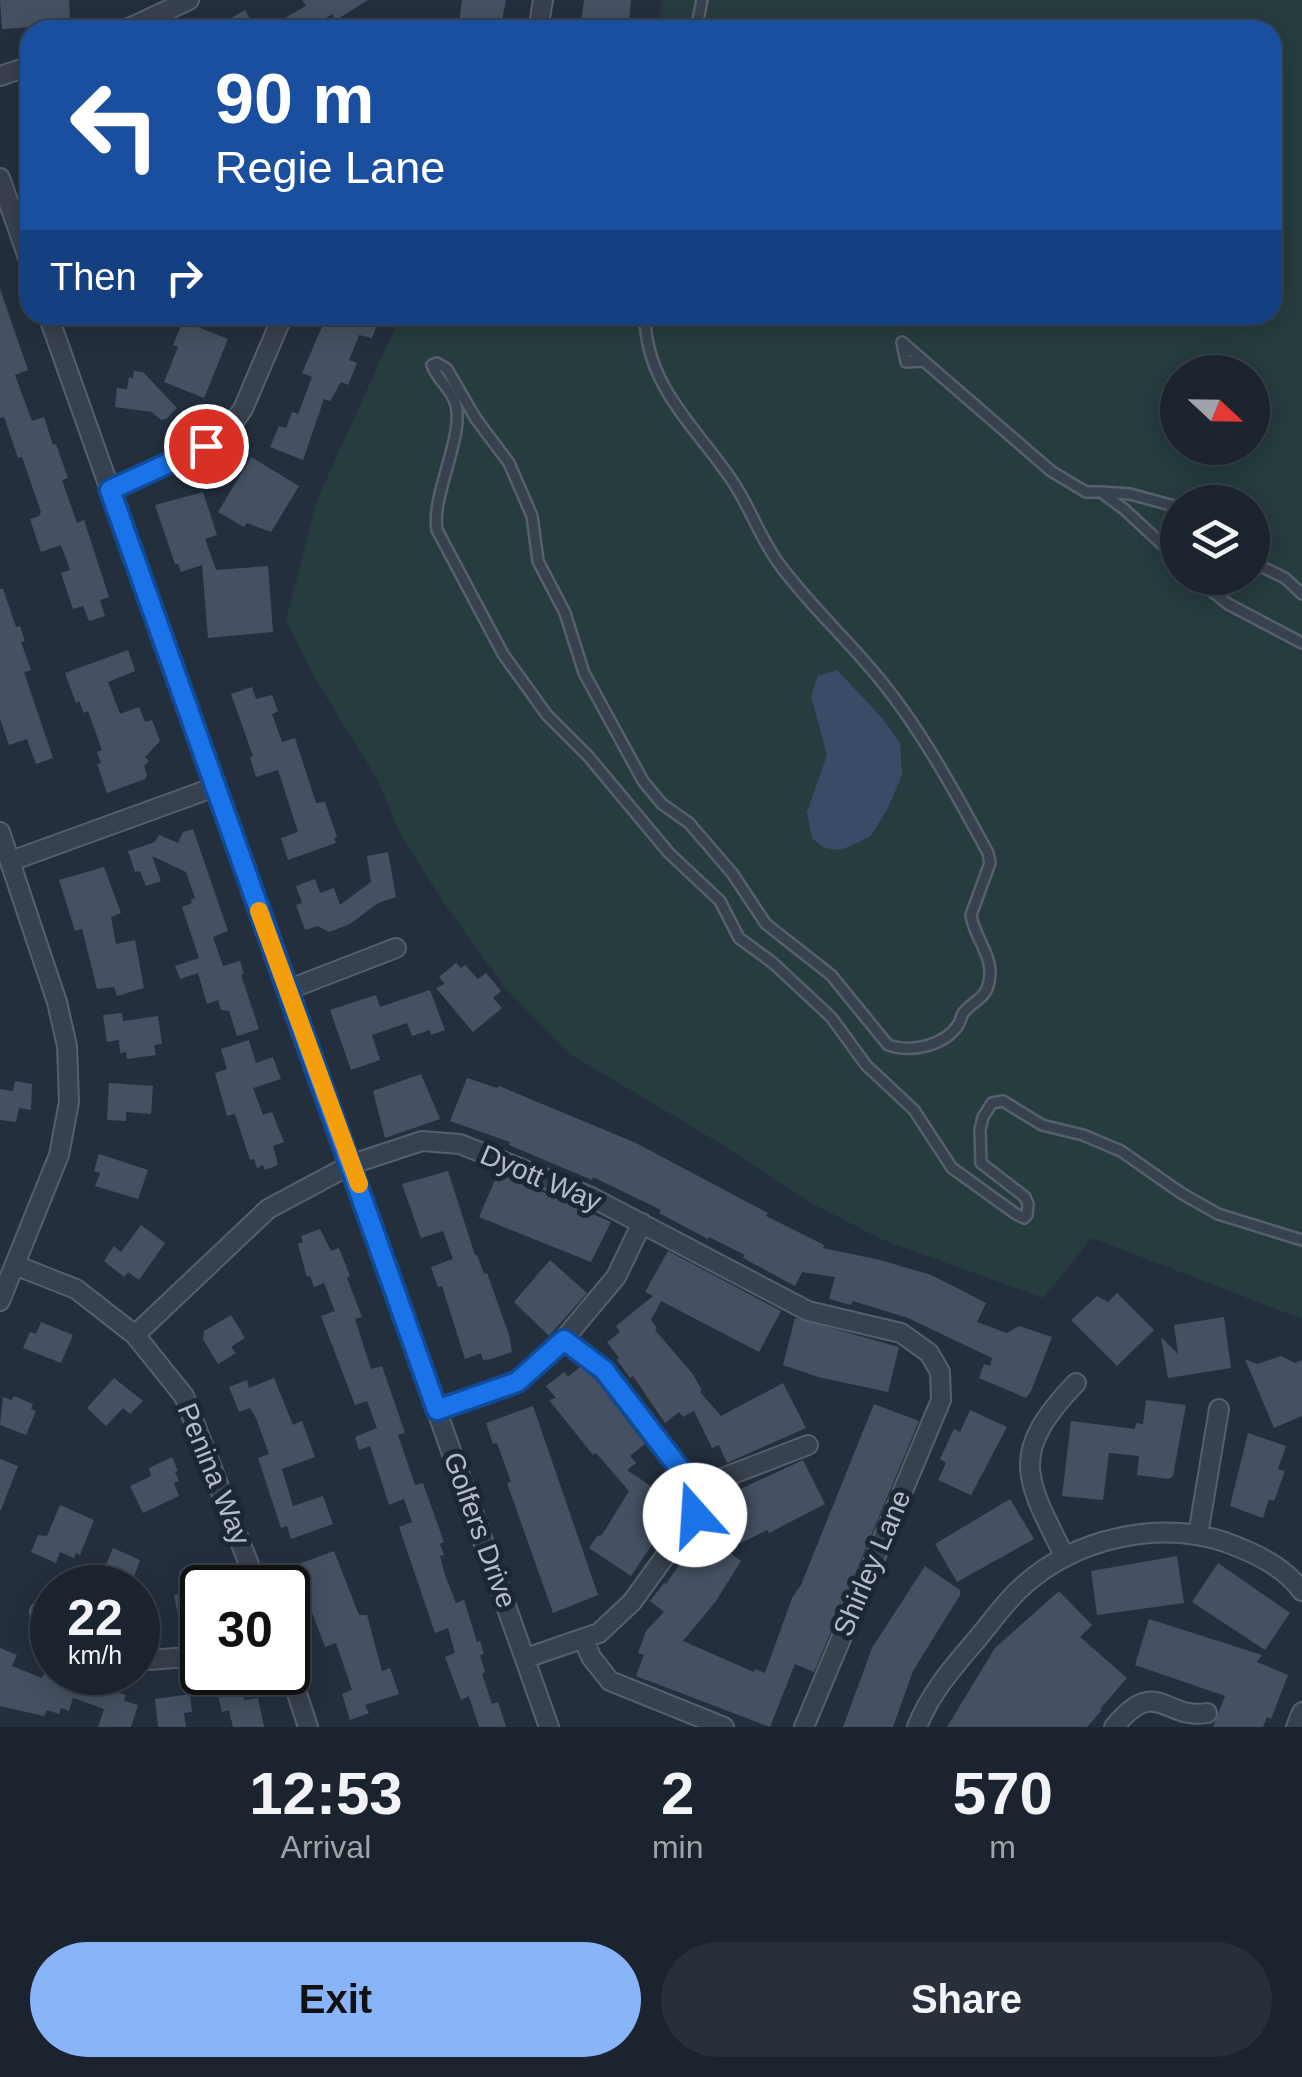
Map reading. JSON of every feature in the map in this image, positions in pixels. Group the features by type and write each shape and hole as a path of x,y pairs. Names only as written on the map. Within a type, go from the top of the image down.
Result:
{"street":[{"path":"146,20 189,0"},
{"path":"0,178 20,235"},
{"name":"Golfers Drive","path":"52,325 550,1727"},
{"path":"110,490 224,436 243,408 279,325"},
{"path":"11,862 214,788"},
{"path":"0,832 57,1002 67,1046 68,1102 59,1155 0,1301"},
{"path":"288,990 396,948"},
{"name":"Dyott Way","path":"135,1336 268,1210 352,1164 422,1141 460,1144 591,1197 808,1311 901,1333 929,1353 940,1372 941,1400"},
{"path":"437,1410 517,1382 564,1340 616,1277 642,1223"},
{"name":"Penina Way","path":"15,1264 76,1289 135,1336 184,1396 249,1565"},
{"path":"526,1658 599,1633 632,1602 695,1515 691,1490 680,1469 604,1370 564,1340"},
{"path":"1065,1557 1034,1495 1028,1457 1048,1412 1076,1383"},
{"name":"Shirley Lane","path":"804,1727 941,1400"},
{"path":"1198,1536 1219,1409"},
{"path":"691,1490 808,1446"},
{"path":"917,1727 945,1676 1023,1586 1065,1557 1107,1539 1148,1533 1198,1536 1252,1552 1289,1574 1302,1591"},
{"path":"584,1640 591,1657 610,1681 724,1727"},
{"path":"298,1695 308,1727"},
{"path":"1114,1727 1129,1709 1147,1701 1194,1716 1207,1714"},
{"path":"1296,1727 1302,1712"}],"lane":[{"path":"646,325 652,361 673,406 730,477 774,556 808,602 892,693 988,853 990,863 970,915 989,964 990,980 984,996 966,1009 955,1028 935,1044 896,1048 888,1045 831,975 766,924 745,889 689,823 662,804 643,781 587,679 565,614 538,561 532,516 509,463 476,419 448,369 438,363 432,365 456,404 457,418 447,476 436,509 437,530 510,666 547,715 588,756 627,806 698,883 720,901 739,938 832,1017 866,1065 914,1110 948,1163 967,1181 1016,1214 1024,1218 1027,1215 1024,1197 981,1163 983,1117 992,1103 1003,1101 1042,1125 1082,1135 1121,1151 1181,1194 1218,1214 1302,1240"},
{"path":"924,360 1050,471 1086,492 1130,494 1160,502"},
{"path":"1101,492 1160,542"},
{"path":"1270,571 1302,594"},
{"path":"1217,595 1302,643"}],"green space":[{"path":"662,0 1302,0 1302,1319 1092,1238 1043,1298 883,1240 813,1204 570,1054 505,988 444,903 402,837 376,777 317,682 286,620 317,500 396,325 1282,325 1282,20 658,20"}],"water":[{"path":"837,670 900,743 902,775 870,837 841,850 824,848 812,838 807,812 827,755 811,696 818,676"}],"building":[{"path":"0,0 69,0 70,18 20,20 20,28 2,29"},
{"path":"302,0 368,0 336,20 332,14 323,20 281,20 306,6"},
{"path":"462,0 506,0 502,20 459,20"},
{"path":"584,0 631,0 629,20 581,20"},
{"path":"245,10 250,20 228,20"},
{"path":"0,289 28,370 15,375 32,421 44,417 53,445 56,444 68,478 62,480 77,523 84,520 109,597 100,600 105,616 89,621 83,606 73,609 61,573 70,570 61,545 41,552 30,519 41,512 22,457 18,458 4,417 0,418"},
{"path":"181,325 193,325 228,339 204,398 164,382 178,347 173,345"},
{"path":"323,325 377,325 372,338 359,335 349,360 357,363 348,385 341,382 330,401 324,399 303,460 270,447 279,426 286,428 292,412 298,414 312,377 302,373"},
{"path":"134,371 143,372 177,408 166,419 161,420 152,412 115,407 117,388 127,389"},
{"path":"251,457 299,486 271,532 247,523 244,527 218,512"},
{"path":"203,492 217,535 205,539 216,570 268,566 273,632 208,638 202,565 181,572 155,505"},
{"path":"0,589 25,641 21,642 31,670 24,672 53,758 36,764 27,739 9,745 0,719"},
{"path":"128,650 135,671 108,682 120,714 139,707 145,722 152,720 160,741 145,757 149,761 144,766 145,779 107,793 97,764 101,763 97,752 102,750 88,711 84,713 79,701 76,703 65,673"},
{"path":"252,687 256,699 272,695 278,711 272,714 282,742 295,738 316,803 325,802 336,843 288,860 281,838 298,832 278,770 256,777 250,757 253,756 231,694"},
{"path":"193,829 228,931 213,937 223,966 240,961 259,1029 237,1036 229,1011 221,1010 218,1000 207,1004 198,973 180,979 175,966 199,958 182,907 195,898 186,872 152,856 161,881 146,886 140,871 135,872 128,851 155,842 159,835 178,843 183,832"},
{"path":"388,852 396,897 378,903 350,924 329,932 318,926 305,930 296,905 302,903 296,886 315,879 320,893 334,888 340,905 371,882 367,856"},
{"path":"104,867 121,913 111,917 116,944 135,940 144,988 117,996 114,987 97,989 82,929 75,931 59,880"},
{"path":"456,963 461,968 465,965 478,979 486,973 501,991 493,998 502,1008 473,1032 436,988 445,984 439,977"},
{"path":"430,990 445,1030 412,1036 407,1023 372,1035 380,1060 351,1070 330,1010 376,995 380,1007"},
{"path":"122,1013 123,1021 158,1016 162,1044 154,1045 156,1055 127,1059 126,1052 120,1053 119,1040 107,1042 103,1015"},
{"path":"249,1040 256,1063 273,1057 281,1079 253,1088 263,1115 272,1112 284,1142 273,1146 278,1165 265,1170 263,1165 257,1168 254,1159 250,1160 235,1114 227,1116 215,1073 227,1069 221,1049"},
{"path":"421,1074 440,1119 385,1138 373,1091"},
{"path":"467,1078 499,1086 636,1143 768,1213 766,1216 824,1245 823,1248 931,1275 986,1303 977,1322 1007,1333 1019,1326 1052,1337 1031,1391 1026,1398 979,1378 984,1364 990,1366 992,1358 908,1318 853,1301 851,1305 829,1299 835,1277 802,1272 795,1286 743,1258 745,1255 593,1177 592,1180 509,1145 510,1142 450,1121"},
{"path":"15,1081 32,1084 31,1110 19,1108 16,1122 0,1120 0,1089 13,1091"},
{"path":"109,1083 153,1086 151,1114 126,1112 126,1121 107,1120"},
{"path":"99,1154 148,1170 138,1199 95,1186 100,1173 94,1171"},
{"path":"448,1171 475,1255 484,1274 487,1273 509,1335 512,1352 491,1359 483,1360 481,1353 465,1359 442,1286 438,1287 431,1267 453,1259 443,1231 421,1238 402,1184"},
{"path":"498,1173 611,1222 591,1262 479,1217"},
{"path":"141,1225 165,1243 139,1280 128,1272 124,1277 104,1261 114,1246 121,1252"},
{"path":"320,1229 331,1251 339,1248 350,1276 347,1278 362,1317 355,1319 371,1369 382,1366 405,1433 398,1435 415,1485 423,1483 444,1542 440,1544 444,1555 440,1556 446,1578 456,1603 464,1600 484,1654 480,1655 485,1672 482,1674 492,1704 498,1702 506,1727 479,1727 469,1696 461,1700 445,1657 455,1653 448,1628 435,1633 399,1527 412,1522 404,1499 389,1505 370,1446 359,1450 355,1437 377,1428 367,1401 355,1405 321,1316 335,1311 324,1283 314,1287 310,1276 307,1277 298,1244 303,1242 301,1236"},
{"path":"668,1251 781,1311 759,1352 661,1301 651,1320 655,1330 692,1373 700,1392 721,1416 783,1383 806,1428 727,1463 719,1445 712,1448 694,1411 683,1417 679,1412 665,1423 607,1342 620,1332 616,1326 653,1296 645,1292"},
{"path":"550,1260 587,1293 549,1336 514,1302"},
{"path":"1117,1293 1154,1330 1117,1366 1071,1320 1097,1296 1108,1302"},
{"path":"231,1315 245,1338 231,1347 236,1353 218,1364 203,1339 204,1331"},
{"path":"1224,1317 1231,1368 1168,1378 1161,1337 1178,1354 1174,1325"},
{"path":"795,1318 899,1347 888,1392 783,1365"},
{"path":"41,1322 73,1335 61,1363 23,1348 30,1332 36,1334"},
{"path":"1281,1356 1295,1363 1302,1360 1302,1416 1274,1428 1245,1359 1257,1364"},
{"path":"580,1367 595,1379 645,1444 630,1456 636,1463 627,1470 661,1493 657,1499 675,1510 631,1576 589,1548 602,1535 629,1491 596,1453 593,1455 549,1400 556,1398 546,1386 564,1372 568,1377"},
{"path":"114,1378 143,1401 130,1414 123,1408 106,1426 87,1408"},
{"path":"274,1378 293,1425 302,1421 315,1457 282,1469 293,1506 323,1496 333,1524 291,1539 287,1526 281,1528 258,1458 269,1454 256,1418 250,1408 239,1412 229,1387 247,1380 249,1388"},
{"path":"14,1396 33,1404 31,1409 36,1411 26,1435 0,1425 3,1397 12,1400"},
{"path":"1146,1400 1186,1405 1173,1476 1169,1479 1137,1475 1139,1456 1109,1453 1103,1500 1062,1496 1071,1421 1135,1429 1136,1423 1143,1424"},
{"path":"874,1404 919,1421 814,1672 795,1664 770,1727 636,1676 644,1655 638,1653 646,1631 664,1612 650,1601 702,1531 741,1561 716,1601 683,1641 754,1672 755,1669 765,1673 792,1598 801,1585"},
{"path":"533,1406 598,1595 553,1613 507,1483 511,1482 486,1423"},
{"path":"970,1410 1007,1427 971,1495 938,1480 946,1463 940,1459 954,1429 960,1432"},
{"path":"1248,1433 1286,1446 1278,1469 1285,1471 1263,1518 1230,1506"},
{"path":"172,1457 178,1471 175,1472 179,1481 174,1483 179,1496 143,1513 130,1486 151,1476 149,1468"},
{"path":"0,1459 18,1466 1,1510 0,1510"},
{"path":"803,1460 825,1504 739,1544 728,1522 734,1519 723,1497"},
{"path":"1010,1499 1034,1539 957,1582 935,1544"},
{"path":"60,1505 94,1520 80,1555 76,1553 74,1558 60,1552 56,1563 31,1552 38,1535 47,1536"},
{"path":"113,1548 140,1560 138,1565 106,1565"},
{"path":"334,1551 359,1615 367,1615 382,1671 390,1668 399,1694 365,1705 369,1713 350,1720 342,1694 352,1690 336,1643 325,1647 310,1607 310,1565 299,1564"},
{"path":"1177,1556 1184,1603 1097,1615 1091,1571"},
{"path":"1218,1563 1290,1613 1265,1650 1192,1602"},
{"path":"925,1566 960,1590 960,1595 913,1671 893,1727 843,1727 872,1648"},
{"path":"1059,1591 1092,1625 1080,1637 1127,1678 1102,1710 1087,1727 947,1727 995,1648"},
{"path":"180,1594 178,1615 174,1595"},
{"path":"1149,1619 1262,1655 1257,1662 1288,1675 1271,1719 1267,1717 1263,1727 1213,1727 1225,1696 1135,1665"},
{"path":"0,1648 17,1655 12,1666 30,1673 30,1695 126,1695 124,1701 138,1705 131,1727 98,1727 104,1709 73,1698 69,1711 61,1708 59,1714 47,1710 44,1716 0,1706"},
{"path":"190,1695 192,1712 184,1713 186,1727 158,1727 155,1699"},
{"path":"218,1696 258,1698 264,1727 233,1727 229,1710 222,1712"}],"slow traffic":[{"path":"259,911 359,1184"}],"route":[{"path":"206,446 110,490 437,1410 517,1382 564,1340 604,1370 680,1469 691,1490 695,1515"}]}
